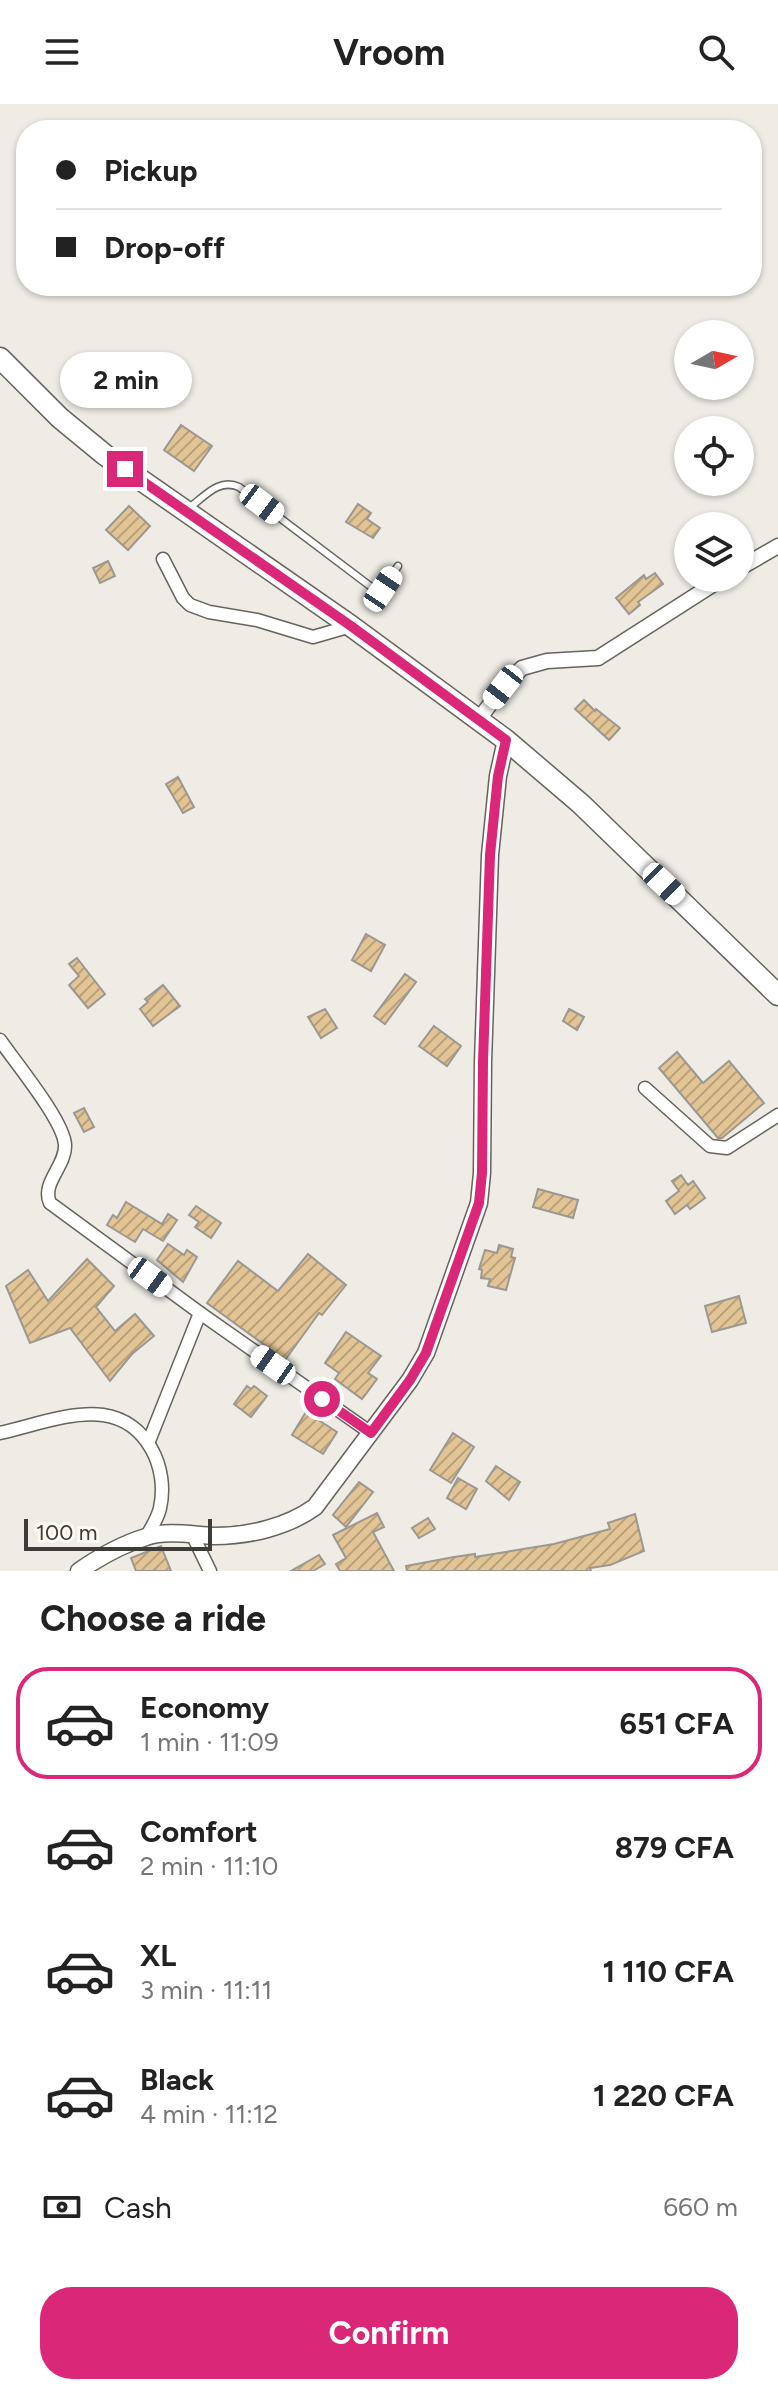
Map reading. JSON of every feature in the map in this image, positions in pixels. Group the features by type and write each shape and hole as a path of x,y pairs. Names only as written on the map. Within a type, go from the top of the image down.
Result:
{"highway":[{"path":"0,358 60,418 105,455 351,626 506,740 581,804 778,995"}],"main road":[{"path":"79,1571 147,1536 217,1536 284,1524 300,1517 315,1507 410,1380 426,1353 479,1203 490,855 498,776 506,740"}],"street":[{"path":"754,560 778,546"},
{"path":"163,559 177,589 190,605 313,637 351,626"},
{"path":"479,719 522,668 547,661 598,658 701,592"},
{"path":"0,1040 63,1135 63,1159 48,1189 50,1203 371,1433"},
{"path":"645,1088 710,1146 718,1148 727,1148 778,1115"},
{"path":"147,1536 160,1509 161,1484 149,1441 200,1313"},
{"path":"0,1433 80,1415 103,1415 120,1420 149,1441"},
{"path":"192,1534 210,1571"}],"lane":[{"path":"186,511 221,484 230,483 374,589 383,589 398,566"}],"building":[{"path":"181,425 212,446 194,471 164,450"},
{"path":"358,504 371,513 367,519 380,528 373,538 346,522"},
{"path":"129,506 150,526 128,550 106,530"},
{"path":"108,561 115,576 100,583 93,568"},
{"path":"655,573 663,584 638,602 640,605 629,614 616,598 644,575 646,579"},
{"path":"584,700 620,728 609,740 575,709"},
{"path":"178,777 194,807 183,813 166,784"},
{"path":"366,934 385,945 371,971 352,960"},
{"path":"77,958 105,994 88,1008 69,985 79,976 69,964"},
{"path":"405,974 416,982 385,1024 374,1016"},
{"path":"163,985 180,1006 153,1026 140,1009 148,1002 145,999"},
{"path":"325,1009 337,1028 321,1038 308,1017"},
{"path":"569,1009 584,1017 577,1030 563,1021"},
{"path":"434,1026 461,1046 447,1066 419,1046"},
{"path":"677,1052 703,1083 729,1061 764,1103 722,1138 718,1138 659,1068"},
{"path":"84,1108 94,1127 84,1132 74,1113"},
{"path":"681,1175 688,1185 693,1181 705,1198 690,1209 687,1205 675,1214 666,1201 679,1191 672,1181"},
{"path":"538,1189 578,1200 573,1218 533,1207"},
{"path":"126,1202 162,1224 168,1214 177,1220 163,1241 143,1229 135,1242 107,1225 113,1215 117,1218"},
{"path":"196,1206 221,1223 211,1238 195,1227 199,1222 189,1215"},
{"path":"168,1244 184,1255 187,1250 197,1257 183,1282 157,1260"},
{"path":"499,1245 513,1249 511,1257 515,1258 506,1290 488,1286 490,1279 481,1278 482,1270 479,1269 485,1250 497,1253"},
{"path":"308,1254 346,1285 322,1315 319,1313 285,1360 207,1303 238,1261 278,1291"},
{"path":"87,1259 114,1286 96,1307 115,1331 135,1314 154,1336 132,1354 110,1381 70,1328 30,1343 6,1286 28,1270 48,1301"},
{"path":"739,1296 746,1323 712,1332 705,1306"},
{"path":"346,1332 381,1356 368,1373 377,1379 362,1399 335,1379 339,1373 325,1363"},
{"path":"247,1386 251,1389 254,1386 267,1396 251,1417 234,1404"},
{"path":"306,1412 337,1432 323,1454 292,1435"},
{"path":"453,1433 474,1447 451,1483 430,1470"},
{"path":"496,1466 520,1482 509,1500 486,1481"},
{"path":"458,1478 477,1489 466,1509 447,1498"},
{"path":"359,1482 373,1492 346,1527 333,1515"},
{"path":"377,1513 384,1527 373,1532 394,1571 340,1571 336,1564 346,1558 333,1535"},
{"path":"635,1514 644,1551 610,1565 590,1568 591,1571 407,1571 406,1566 454,1557 475,1554 475,1557 554,1544 610,1529 608,1523"},
{"path":"428,1518 435,1529 419,1538 412,1528"},
{"path":"161,1546 171,1571 136,1571 131,1558"},
{"path":"319,1555 325,1564 313,1571 291,1571"}],"route":[{"path":"125,469 351,626 506,740 498,776 490,855 479,1203 426,1353 371,1433 322,1399"}]}
